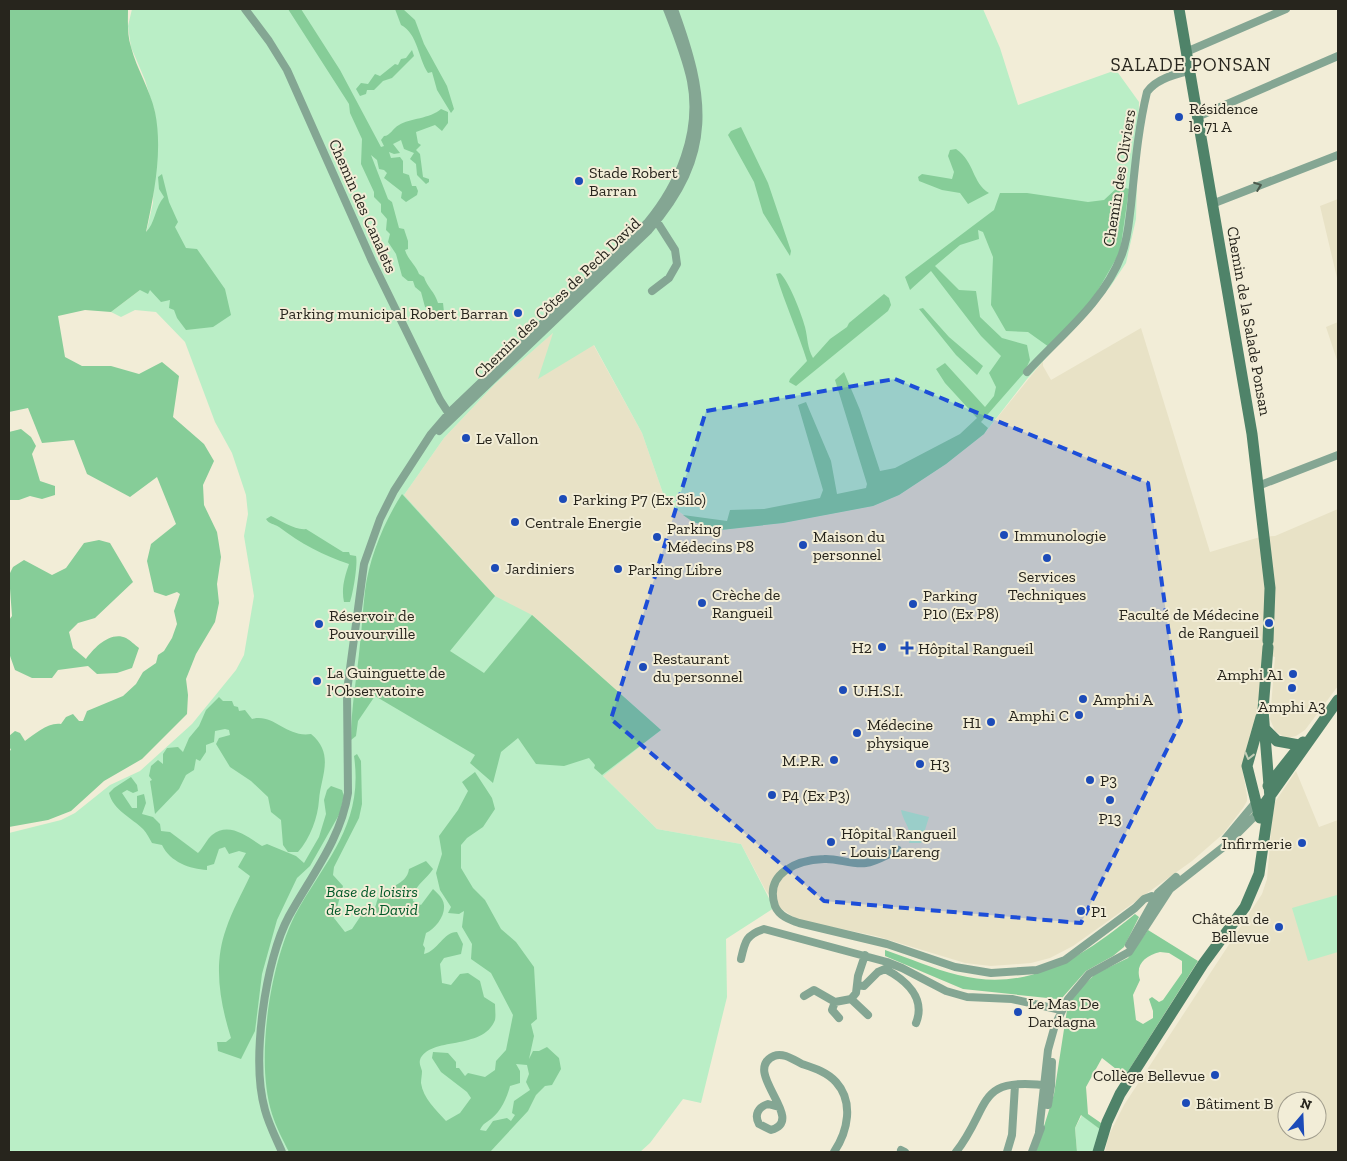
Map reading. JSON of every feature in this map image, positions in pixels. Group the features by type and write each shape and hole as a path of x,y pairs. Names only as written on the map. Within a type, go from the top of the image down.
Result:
{"street":[{"name":"Chemin des Canalets","path":"245,9 269,41 287,70 372,261 450,416"},
{"name":"Chemin des Côtes de Pech David","path":"655,218 679,173 690,140 692,116 691,80 667,9"},
{"name":"Chemin des Côtes de Pech David","path":"282,1152 269,1122 262,1094 262,1028 269,976 276,948 288,918 325,856 345,810 348,793 347,691 364,564 380,519 401,479 422,449 450,416 670,204 685,175 697,139 699,100 696,79 674,9"},
{"name":"Chemin de la Salade Ponsan","path":"1098,1152 1107,1122 1120,1094 1203,964 1250,897 1259,874 1270,798 1263,710 1270,588 1252,434 1178,9"},
{"path":"1186,52 1286,9"},
{"path":"1197,117 1338,56"},
{"name":"Chemin des Oliviers","path":"1027,372 1086,311 1115,270 1123,253 1127,235 1137,149 1147,92 1151,86 1163,79 1189,71"},
{"path":"1212,204 1338,155"},
{"path":"652,290 669,278 677,264 674,250 655,218"},
{"path":"1258,486 1338,455"},
{"path":"1032,1152 1039,1132 1048,1086 1048,1050 1061,1010 1075,988 1089,974 1121,957 1134,945 1164,887 1224,840 1270,798 1338,700"},
{"name":"Chemin de la Salade Ponsan","path":"1263,710 1247,766 1257,808 1266,833"},
{"path":"1264,728 1280,743 1298,745"},
{"path":"1257,808 1269,784 1298,745 1313,734"},
{"path":"898,850 867,863 823,859 789,866 776,880 773,900 777,910 788,919 800,923 887,944 955,967 991,973 1037,970 1065,960 1135,908 1144,899 1152,896 1155,904"},
{"path":"741,959 745,941 752,933 764,929 902,968 946,991 967,997 1012,999 1061,1010"},
{"path":"804,996 814,990 835,1002 851,998 856,993 865,956"},
{"path":"857,985 864,986 878,972 885,969 894,974 918,1000 920,1012 916,1023"},
{"path":"851,998 868,1015"},
{"path":"835,1002 832,1010 839,1018"},
{"path":"769,1088 764,1105 758,1112 757,1120 766,1129 775,1129 781,1123 783,1115 769,1088 765,1066 773,1057 780,1055 825,1073 835,1081 843,1092 848,1107 844,1131 834,1152"},
{"path":"1007,1152 1012,1135 1015,1085"},
{"path":"956,1152 988,1096 1003,1086 1048,1086"},
{"path":"764,1105 772,1104 779,1108"}],"highlighted area":[{"path":"895,379 1148,483 1181,721 1081,923 824,901 611,719 706,411"}],"shaded area":[{"path":"1338,199 1338,282 1320,206"},
{"path":"1338,322 1338,363 1326,327"},
{"name":"Hôpital Rangueil","path":"1141,328 1210,552 1260,537 1275,536 1338,509 1338,686 1305,730 1296,736 1287,738 1275,731 1270,719 1275,657 1265,654 1258,716 1242,766 1247,796 1247,801 1243,808 1223,834 1192,861 1073,946 1050,958 1031,963 991,966 965,963 876,936 798,920 779,907 766,891 741,844 657,829 602,775 661,729 484,673 404,495 444,438 495,384 554,332 539,378 593,344 642,433 666,502 693,522 721,530 783,523 873,506 899,495 946,464 984,434 1043,361 1043,366 1051,380"},
{"path":"1296,771 1319,827 1338,820 1338,1152 1105,1152 1108,1137 1124,1105 1262,894 1267,879 1275,802"}],"green space":[{"path":"9,9 128,9 130,42 153,104 157,127 158,157 146,232 164,197 159,189 158,177 162,174 169,202 178,222 175,227 186,248 197,249 225,289 231,315 213,327 186,330 177,318 174,310 169,308 170,300 161,302 150,290 148,294 140,290 111,312 85,310 58,316 65,357 82,366 111,366 139,374 162,362 179,376 173,417 204,444 214,461 203,485 204,505 217,532 221,557 217,584 219,603 215,622 196,654 186,679 188,695 187,714 142,759 104,781 71,811 48,820 9,827 9,751 11,750 9,736 15,731 20,733 25,741 51,725 61,724 66,717 73,714 79,721 83,721 87,711 123,696 136,684 143,672 156,663 158,655 164,651 172,638 177,624 174,611 180,594 177,592 166,596 154,592 147,561 151,544 176,524 157,477 130,497 87,474 74,440 42,443 28,408 9,412"},
{"name":"Base de loisirs de Pech David","path":"132,9 983,9 1000,48 1018,105 1116,70 1139,102 1136,219 1126,263 1110,287 1027,379 984,434 946,464 899,495 873,506 783,523 721,530 693,522 666,502 642,433 594,345 538,379 553,333 495,384 444,438 404,495 495,596 532,615 661,730 603,776 657,829 741,844 774,908 726,939 727,997 701,1103 683,1099 650,1143 640,1152 9,1152 9,833 61,820 75,813 110,785 140,771 192,724 236,670 244,655 254,596 244,536 248,514 246,495 232,453 215,422 185,342 156,312 135,310 121,317 111,312 140,290 139,264 153,203 155,113 145,80 131,47 128,26"},
{"path":"288,9 301,9 340,70 381,147 384,146 381,140 384,136 388,135 399,125 431,115 441,109 448,112 448,123 442,131 435,125 416,132 418,143 421,145 416,150 420,154 423,177 429,179 429,182 426,184 417,175 416,164 410,159 414,153 404,149 401,140 393,144 400,153 394,154 389,152 391,158 400,157 403,161 403,173 409,175 412,186 416,186 418,191 417,195 406,202 401,198 402,192 384,178 387,173 379,169 377,160 371,155 388,199 392,202 399,228 404,229 408,241 408,249 405,250 406,254 419,274 424,277 438,303 443,303 444,312 438,318 433,319 430,309 425,307 421,292 415,287 413,281 408,281 402,276 396,254 388,242 390,234 386,230 387,219 381,212 381,204 374,197 374,192 361,164 362,139 350,113 349,104"},
{"path":"395,9 403,9 415,20 424,44 447,86 454,109 451,113 437,90 432,72 428,73 411,34 401,25"},
{"path":"412,50 414,56 392,78 383,81 374,90 367,90 366,94 360,96 356,89 361,83 368,84 375,74 380,76 395,64 398,65 401,59 406,58"},
{"path":"741,127 768,183 791,251 790,256 763,213 754,182 728,135 731,131"},
{"path":"956,149 967,160 979,184 989,193 968,204 960,193 942,190 919,181 918,177 922,174 952,179 954,172 948,156 950,150"},
{"path":"1119,186 1129,189 1120,252 1093,299 1049,347 1028,332 1006,331 991,305 993,257 983,232 978,230 979,239 960,245 935,266 959,290 976,291 980,317 1002,338 1027,345 1030,360 1024,373 981,422 988,428 984,434 946,464 899,495 873,506 783,523 721,530 693,522 683,515 727,521 730,510 764,509 820,498 823,490 798,405 806,402 831,461 837,494 866,488 867,484 835,380 844,372 860,410 880,471 895,468 960,434 977,418 945,383 936,369 945,363 985,407 994,396 996,387 989,373 1001,356 981,336 931,271 910,290 905,277 994,210 1000,193 1027,193 1088,202 1104,200"},
{"path":"780,273 791,290 798,307 813,358 830,339 847,327 849,323 884,294 889,298 891,305 888,311 796,386 789,382 790,379 807,361 776,274"},
{"path":"923,308 949,337 983,366 977,375 956,355 919,309"},
{"path":"21,429 31,437 36,446 32,454 40,481 55,486 55,495 42,499 30,496 19,500 9,500 9,432"},
{"path":"402,494 495,596 450,651 484,673 532,615 661,730 602,775 594,768 595,765 589,758 564,766 536,764 518,738 501,752 493,783 470,763 475,755 375,696 358,721 356,736 351,740 353,704 367,579 378,541 389,516"},
{"path":"271,516 293,527 306,529 343,552 349,552 350,555 356,556 355,579 350,602 344,602 343,592 349,564 312,548 270,523 266,519"},
{"path":"99,540 110,543 133,582 95,618 78,623 69,632 73,648 86,659 93,650 108,639 120,636 126,638 139,648 132,668 117,673 97,674 88,666 58,670 52,678 32,678 15,670 9,653 9,620 12,616 9,575 13,567 24,560 52,575 66,568 84,543"},
{"path":"219,697 223,701 232,701 239,711 245,710 252,719 267,719 294,732 311,734 323,749 325,766 317,813 313,828 298,852 288,852 283,845 281,820 271,812 268,797 251,781 230,767 216,744 219,738 230,735 229,730 215,731 214,742 206,745 206,752 200,761 196,759 194,770 186,775 179,789 155,814 150,781 152,780 149,776 151,766 158,760 163,764 163,754 167,748 178,747 183,752 189,738 199,726 206,710"},
{"path":"357,754 361,761 362,804 359,818 334,867 333,875 343,886 334,918 345,932 352,929 362,914 372,913 381,894 400,883 407,875 409,869 426,861 433,869 414,892 413,901 421,905 433,889 442,899 444,909 438,923 426,933 423,945 425,948 424,954 433,949 448,935 457,932 463,944 461,954 444,958 440,964 442,983 451,985 460,974 468,973 480,981 484,997 495,1004 495,1020 489,1030 468,1040 434,1048 425,1053 420,1060 422,1071 421,1083 424,1094 446,1121 460,1113 471,1098 467,1092 441,1072 432,1058 433,1052 448,1053 456,1062 456,1068 459,1068 465,1076 468,1073 485,1077 495,1070 496,1061 506,1050 513,1015 491,973 471,959 472,944 462,927 464,911 459,914 448,913 451,907 440,890 436,873 442,854 439,836 458,810 468,791 462,782 475,772 492,798 495,809 483,827 467,838 461,845 461,868 473,888 485,900 501,929 516,942 534,967 537,1019 531,1024 534,1036 529,1059 533,1051 539,1051 547,1047 559,1058 561,1069 552,1085 545,1086 536,1095 528,1111 490,1152 289,1152 272,1114 267,1092 265,1041 272,986 278,959 295,915 329,859 348,822 356,780 354,756","holes":["516,1064 527,1065 529,1074 526,1082 530,1090 514,1101 512,1113 515,1115 511,1121 507,1118 493,1121 486,1131 480,1130 483,1124 495,1116 501,1108 510,1086 520,1083 520,1071"]},
{"path":"131,777 137,785 138,791 133,793 127,790 122,793 132,808 137,808 137,796 144,794 146,803 142,814 153,817 160,824 161,831 170,832 198,853 212,835 218,831 232,830 245,835 262,846 267,844 296,856 304,863 319,837 326,814 324,800 327,790 331,786 342,790 344,796 340,813 310,866 297,878 277,920 262,974 255,1031 241,1059 218,1051 217,1042 226,1042 231,1038 221,998 220,956 228,922 250,876 238,867 246,853 239,851 229,854 225,847 219,849 214,864 207,866 207,870 181,864 170,856 162,845 152,843 143,829 119,809 111,799 109,793"},
{"path":"901,810 929,817 921,843 909,843 910,834"},
{"path":"1337,895 1338,952 1308,961 1292,908"},
{"path":"1135,914 1139,917 1124,947 1113,956 1086,971 1062,998 1057,999 963,989 885,956 885,950 930,967 958,975 984,979 1008,979 1031,975 1074,957 1115,930"},
{"path":"1148,930 1198,961 1125,1076 1102,1058 1086,1087 1088,1114 1101,1123 1101,1130 1081,1115 1075,1128 1077,1152 1036,1152 1054,1094 1067,1010 1074,995 1095,974 1128,958","holes":["1160,952 1169,953 1182,961 1182,973 1163,1000 1159,1002 1152,997 1149,999 1153,1018 1143,1024 1136,1020 1133,995 1140,980 1140,965 1146,958 1155,954"]},
{"path":"1082,1115 1101,1130 1093,1152 1077,1152 1075,1128"}],"place":[{"name":"Résidence le 71 A","path":"1179,117"},
{"name":"Stade Robert Barran","path":"579,181"},
{"name":"Parking municipal Robert Barran","path":"518,313"},
{"name":"Le Vallon","path":"466,438"},
{"name":"Parking P7 (Ex Silo)","path":"563,499"},
{"name":"Centrale Energie","path":"515,522"},
{"name":"Immunologie","path":"1004,535"},
{"name":"Parking Médecins P8","path":"657,537"},
{"name":"Maison du personnel","path":"803,545"},
{"name":"Services Techniques","path":"1047,558"},
{"name":"Jardiniers","path":"495,568"},
{"name":"Parking Libre","path":"618,569"},
{"name":"Crèche de Rangueil","path":"702,603"},
{"name":"Parking P10 (Ex P8)","path":"913,604"},
{"name":"Faculté de Médecine de Rangueil","path":"1269,623"},
{"name":"Réservoir de Pouvourville","path":"319,624"},
{"name":"H2","path":"882,647"},
{"name":"Hôpital Rangueil","path":"907,648"},
{"name":"Restaurant du personnel","path":"643,667"},
{"name":"Amphi A1","path":"1293,674"},
{"name":"La Guinguette de l'Observatoire","path":"317,681"},
{"name":"Amphi A3","path":"1292,688"},
{"name":"U.H.S.I.","path":"843,690"},
{"name":"Amphi A","path":"1083,699"},
{"name":"Amphi C","path":"1079,715"},
{"name":"H1","path":"991,722"},
{"name":"Médecine physique","path":"857,733"},
{"name":"M.P.R.","path":"834,760"},
{"name":"H3","path":"920,764"},
{"name":"P3","path":"1090,780"},
{"name":"P4 (Ex P3)","path":"772,795"},
{"name":"P13","path":"1110,800"},
{"name":"Hôpital Rangueil - Louis Lareng","path":"831,842"},
{"name":"Infirmerie","path":"1302,843"},
{"name":"P1","path":"1081,911"},
{"name":"Château de Bellevue","path":"1279,927"},
{"name":"Le Mas De Dardagna","path":"1018,1012"},
{"name":"Collège Bellevue","path":"1215,1075"},
{"name":"Bâtiment B","path":"1186,1103"}],"district":[{"name":"SALADE PONSAN","path":"1191,64"}]}
